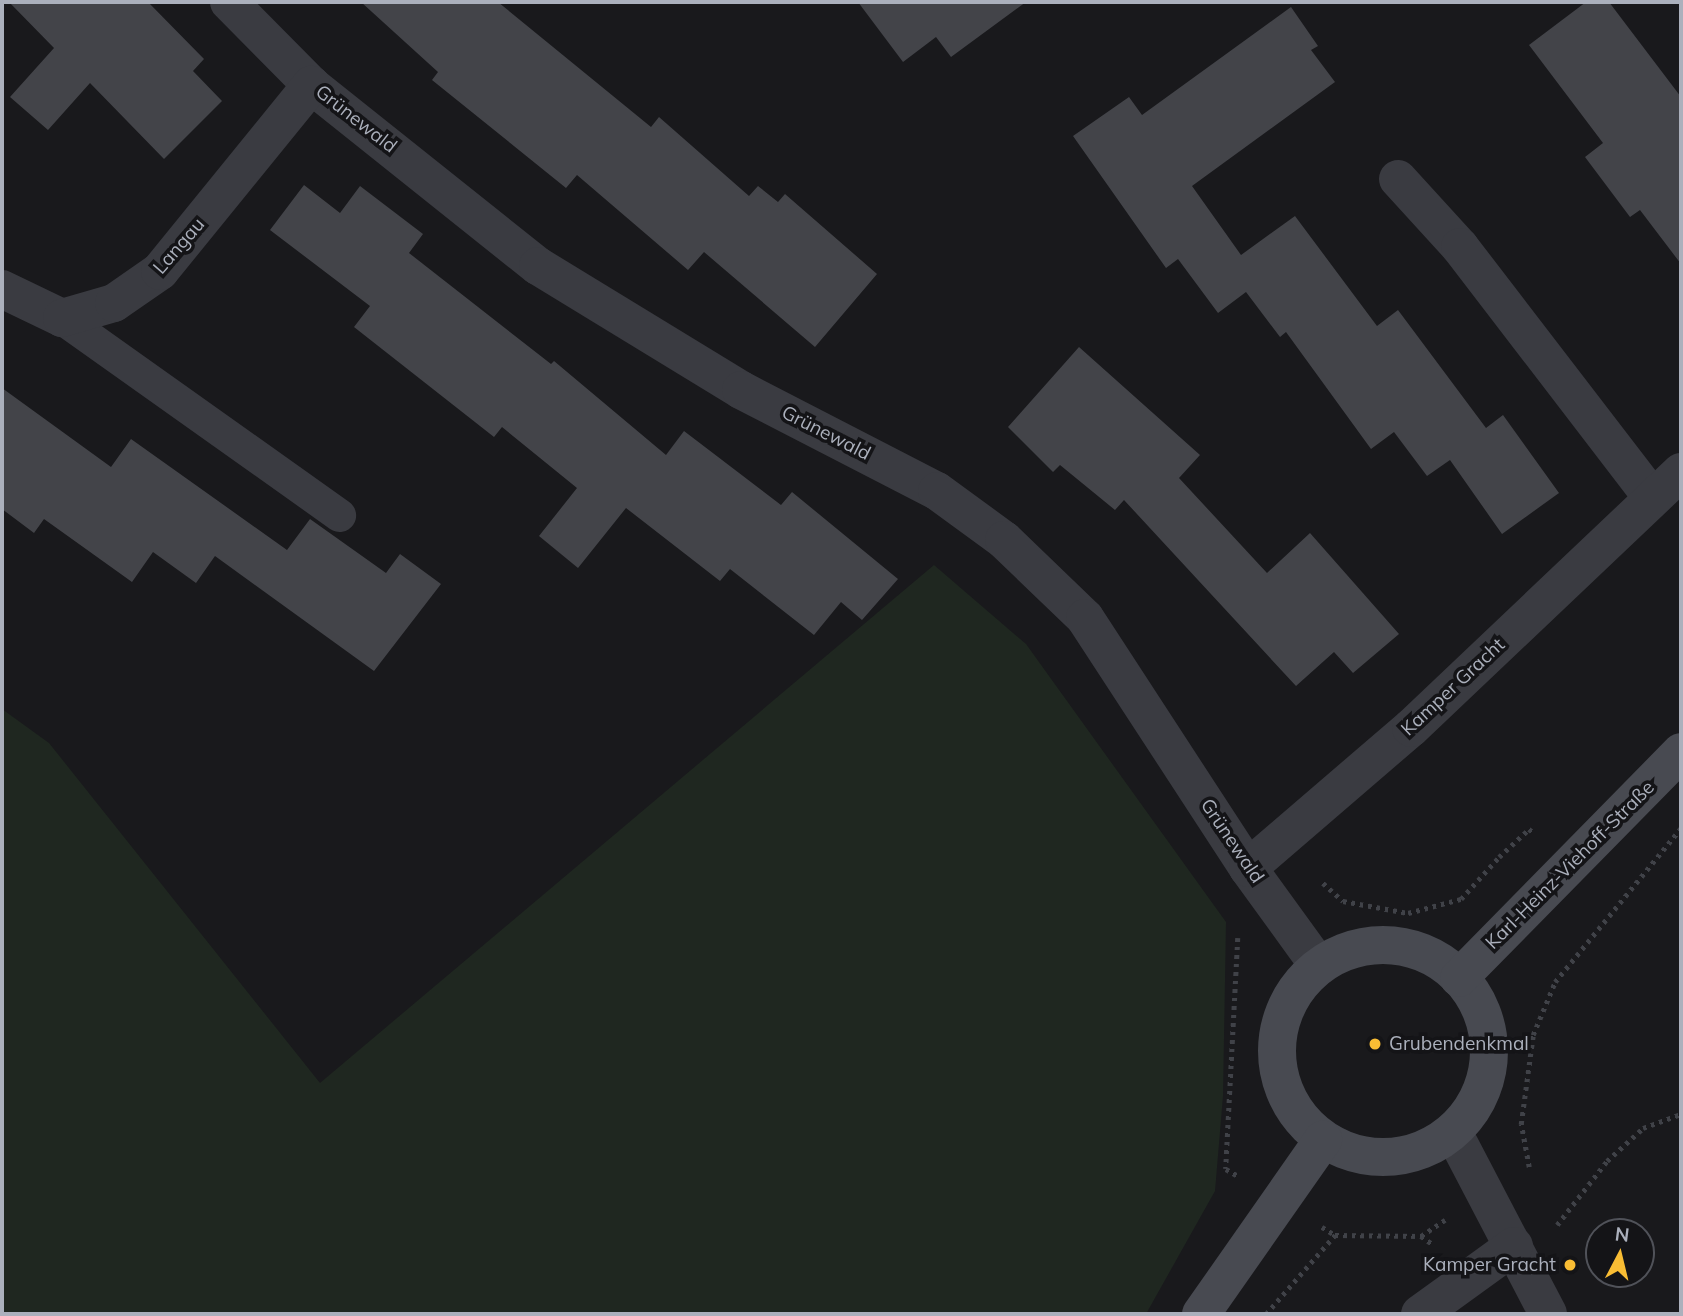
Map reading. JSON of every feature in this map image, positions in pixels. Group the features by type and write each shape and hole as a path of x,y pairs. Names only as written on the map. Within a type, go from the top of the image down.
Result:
{"street":[{"name":"Grünewald","path":"229,2 311,85 538,266 741,390 937,491 1004,540 1085,618 1248,868 1319,966"},
{"name":"Langau","path":"62,318 114,303 160,271 311,85"},
{"path":"1398,180 1460,247 1652,497"},
{"path":"2,289 62,318"},
{"name":"Kamper Gracht","path":"1248,868 1411,728 1681,472"},
{"name":"Karl-Heinz-Viehoff-Straße","path":"1459,978 1569,862 1681,752"},
{"path":"1376,945 1426,955 1459,978 1479,1006 1489,1039 1488,1062 1475,1105 1453,1132 1423,1150 1390,1158 1355,1154 1323,1139 1298,1117 1282,1087 1276,1054 1285,1010 1295,990 1319,966 1346,951 1376,945"},
{"path":"1453,1132 1548,1314"},
{"path":"1201,1314 1323,1139"},
{"path":"1420,1314 1514,1246"}],"lane":[{"path":"62,318 339,515"}],"path":[{"path":"1530,1170 1521,1124 1533,1035 1555,982 1681,828"},
{"path":"1283,838 1314,875 1343,901 1408,913 1461,899 1529,829 1617,907"},
{"path":"1248,868 1236,959 1226,1169 1335,1235 1421,1236"},
{"path":"1558,1225 1607,1161 1643,1128 1681,1114"},
{"path":"1266,1314 1335,1235"}],"shaded area":[{"path":"934,565 1026,644 1226,922 1223,1096 1215,1191 1146,1314 2,1314 2,709 49,743 320,1083"}],"building":[{"path":"9,2 148,2 204,59 193,71 222,101 164,159 90,83 48,130 10,97 54,48"},
{"path":"361,2 498,2 651,127 659,117 749,196 758,186 778,202 785,194 877,274 815,347 704,252 688,270 577,175 566,188 432,80 438,72"},
{"path":"858,2 1026,2 951,57 936,37 903,62"},
{"path":"1586,2 1609,2 1681,97 1681,264 1640,210 1630,217 1585,157 1603,143 1529,45"},
{"path":"1291,7 1318,46 1311,50 1335,82 1192,186 1241,255 1295,216 1377,326 1398,310 1486,428 1503,415 1559,493 1502,534 1450,460 1427,476 1394,432 1371,449 1286,332 1280,337 1246,292 1218,313 1178,259 1166,268 1073,136 1129,97 1142,115"},
{"path":"304,185 340,213 360,186 423,234 409,253 551,364 554,361 666,455 684,431 781,505 792,492 898,579 862,620 841,602 814,635 730,569 720,581 626,508 578,568 539,536 577,488 502,427 494,437 354,327 370,306 270,230"},
{"path":"1079,347 1200,455 1179,478 1267,573 1310,533 1399,634 1353,673 1334,652 1296,686 1124,500 1115,510 1060,465 1053,472 1008,427"},
{"path":"2,388 111,467 131,439 287,550 310,519 386,573 400,554 441,584 374,671 215,556 196,583 153,552 132,582 44,519 34,533 2,509"}],"place":[{"name":"Grubendenkmal","path":"1375,1044"},
{"name":"Kamper Gracht","path":"1570,1265"}]}
